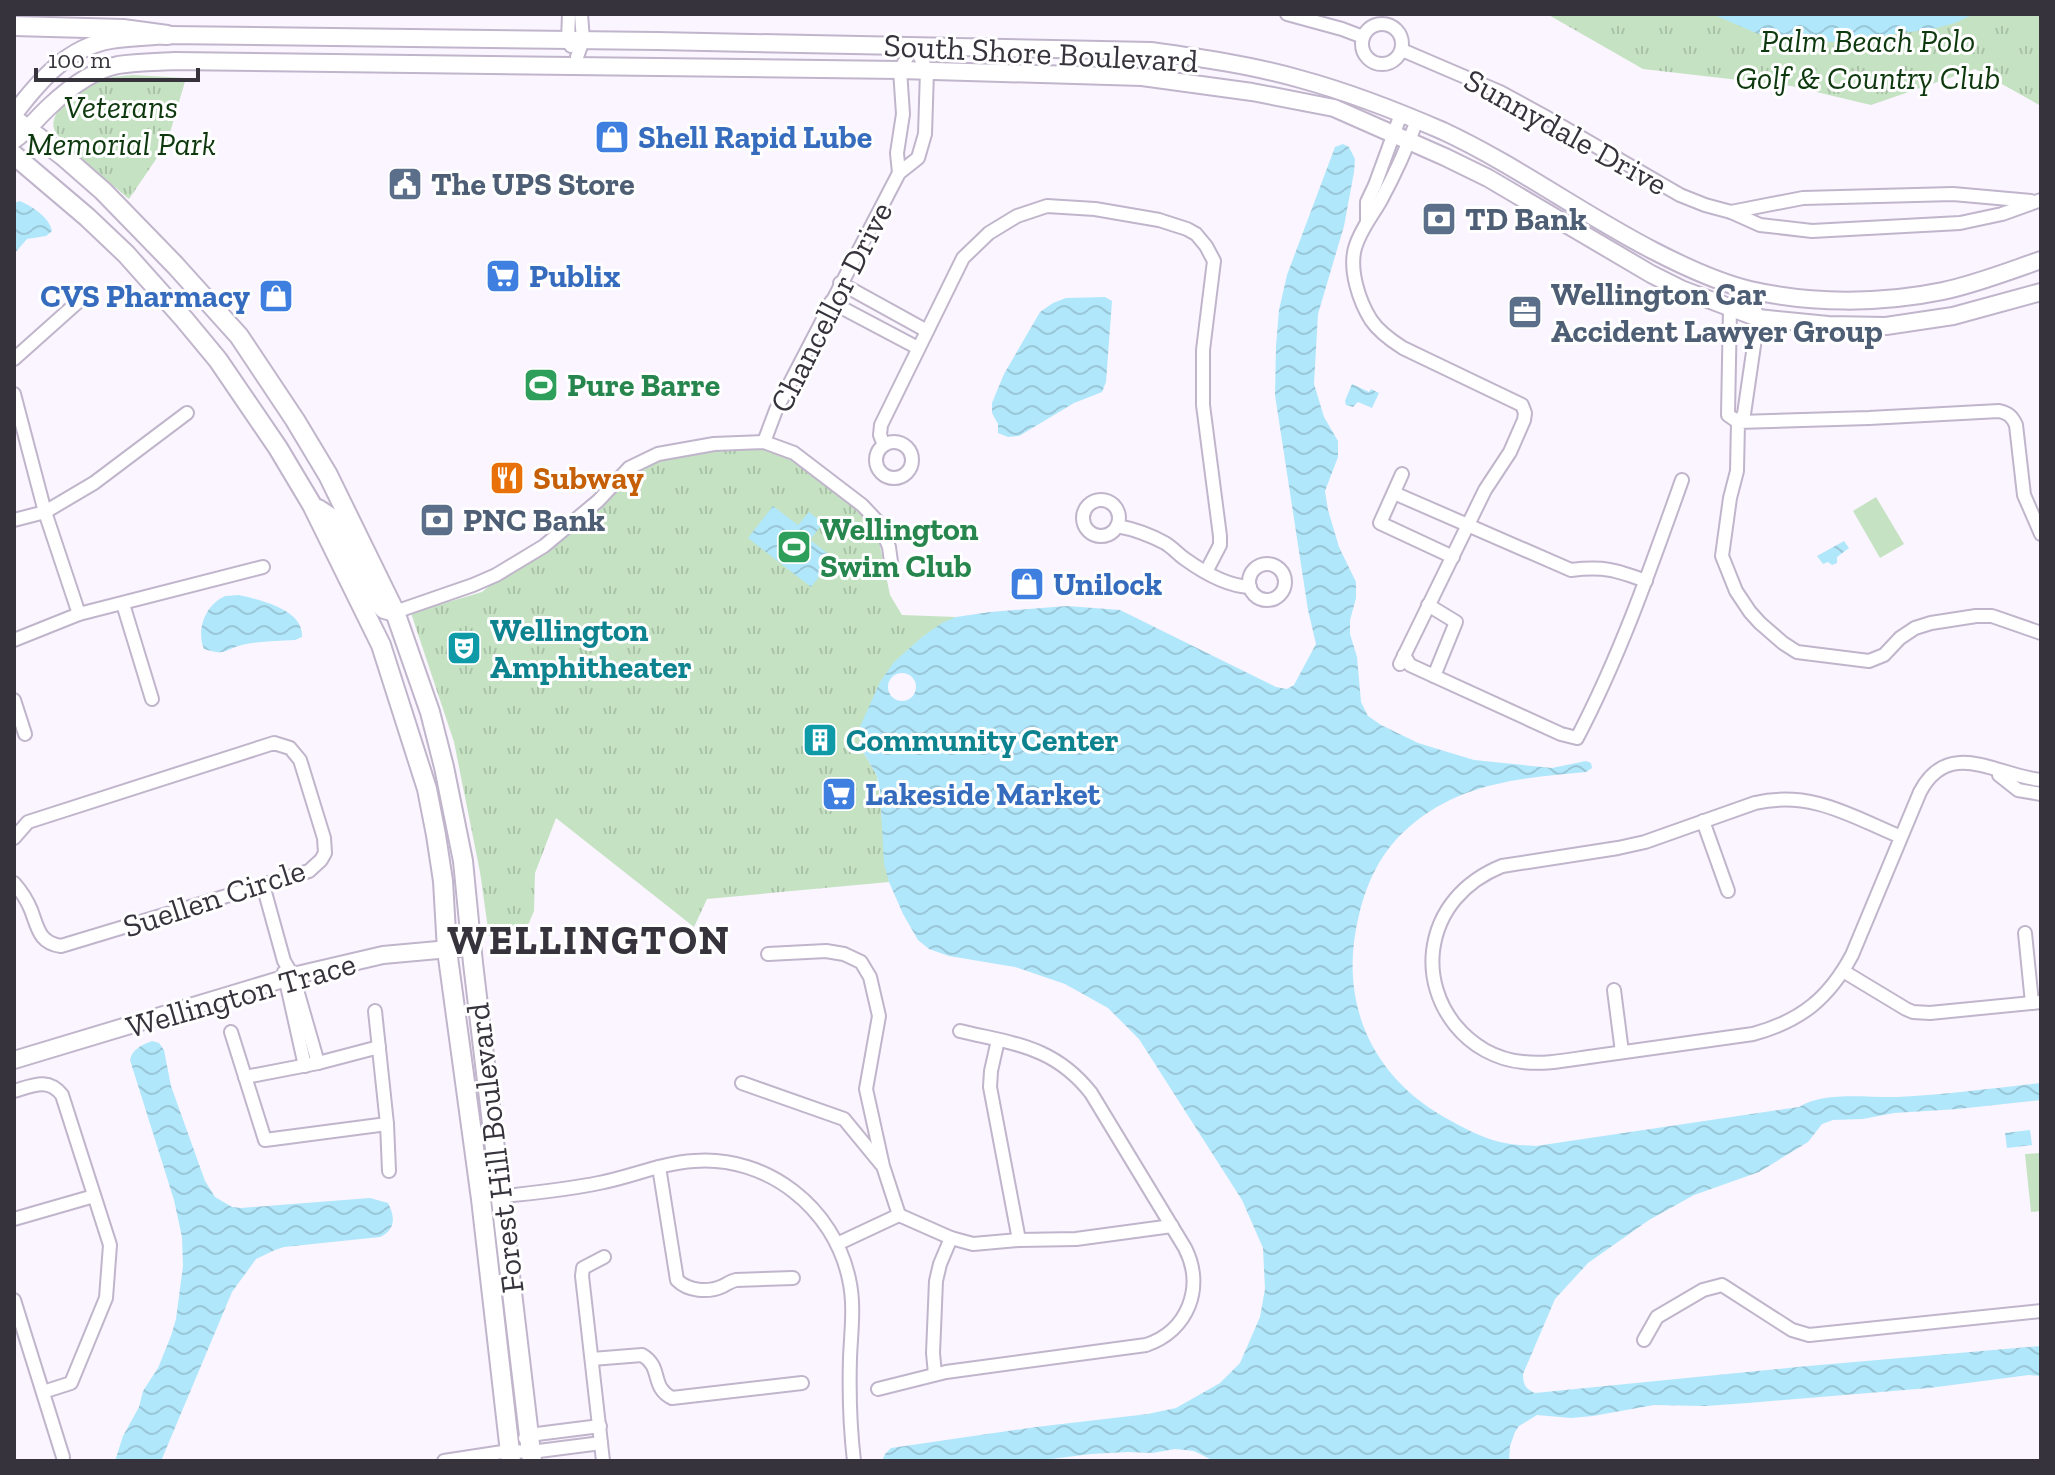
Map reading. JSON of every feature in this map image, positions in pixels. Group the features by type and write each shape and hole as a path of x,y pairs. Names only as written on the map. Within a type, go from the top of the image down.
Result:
{"main road":[{"path":"14,26 123,29 167,35"},
{"name":"Forest Hill Boulevard","path":"18,126 63,156 103,191 239,336 328,475 395,612 430,712 463,861 531,1449"},
{"name":"Forest Hill Boulevard","path":"14,155 97,226 153,283 249,403 312,506 381,645 427,789 443,881 447,950 481,1199 510,1456"},
{"path":"312,506 330,517 339,528 373,597 384,609 395,612"}],"street":[{"path":"569,14 577,62"},
{"path":"575,40 581,14"},
{"path":"1287,14 1363,37 1362,50 1376,63 1394,60 1402,50"},
{"name":"Sunnydale Drive","path":"1363,37 1376,24 1388,24 1401,37 1402,50 1500,92 1680,195 1760,225 1812,231 1960,223 2002,214 2039,201"},
{"name":"South Shore Boulevard","path":"18,126 31,91 54,67 85,48 110,40 167,35 1151,51 1299,79 1417,120 1498,160 1651,250 1748,289 1822,300 1890,299 1976,283 2041,260"},
{"path":"363,64 364,38"},
{"path":"900,70 914,45"},
{"name":"Chancellor Drive","path":"764,442 776,410 899,173 918,158 925,134 927,71 914,45"},
{"name":"South Shore Boulevard","path":"18,126 97,72 119,65 174,61 363,64 577,62 1142,77 1252,92 1334,108 1488,178 1681,289 1758,318 1828,325 1886,326 1953,316 2041,292"},
{"name":"Chancellor Drive","path":"899,173 897,153 903,114 900,70"},
{"path":"1401,114 1402,138"},
{"path":"1417,120 1402,138 1367,202 1367,220 1355,245 1352,260 1355,280 1371,320 1389,339 1522,405 1525,413 1510,452 1485,490 1402,660 1561,734 1577,738 1646,581 1682,480"},
{"name":"Sunnydale Drive","path":"1731,212 1803,198 1953,194 2039,201"},
{"path":"884,445 880,435 881,425 918,348 963,258 989,233 1017,216 1047,206 1095,209 1159,220 1187,229 1196,234 1214,261 1203,350 1203,405 1220,545 1206,572"},
{"path":"840,283 927,331"},
{"path":"2041,534 2024,495 2016,425 2013,417 2006,412 1738,422 1728,415 1730,308 1748,289 1758,318 1744,414 1738,422 1737,471 1722,556 1736,591 1750,612 1797,652 1869,661 1884,655 1915,628 1931,623 1992,616 2041,633"},
{"path":"14,359 79,301"},
{"path":"831,302 918,348"},
{"path":"889,333 898,315"},
{"path":"14,394 45,512 79,614"},
{"path":"14,520 45,512 94,483 187,413"},
{"path":"395,612 496,575 544,546 598,501 629,468 658,454 714,444 764,442 794,453 862,505 879,523 889,547 892,569"},
{"path":"1402,474 1380,523 1453,557"},
{"path":"1394,493 1571,570 1597,567 1646,581"},
{"path":"1117,526 1166,544 1184,559 1233,585 1250,587"},
{"path":"14,640 79,614 263,567"},
{"path":"123,604 152,699"},
{"path":"1428,605 1456,622 1434,676"},
{"path":"14,700 25,734"},
{"name":"Suellen Circle","path":"14,838 28,822 267,744 283,744 300,760 326,845 321,860 309,871 70,945 53,945 40,936 30,907 14,883"},
{"path":"1901,837 1828,807 1796,799 1771,799 1645,842 1518,862 1488,872 1457,896 1437,931 1432,966 1439,998 1455,1025 1478,1047 1500,1057 1523,1062 1539,1063 1622,1052 1772,1029 1797,1017 1819,1001 1843,971 1924,784 1935,772 1950,764 1966,761 2023,778 2041,780"},
{"path":"1991,768 2018,790 2041,794"},
{"path":"1703,821 1728,891"},
{"path":"263,885 312,1064"},
{"path":"1843,971 1913,1012 2036,1003 2025,933"},
{"name":"Wellington Trace","path":"14,1060 289,977 383,955 471,947"},
{"path":"768,954 826,951 844,954 861,962 870,977 879,1016 866,1089 883,1166 899,1215 951,1238 973,1244 1076,1239 1172,1226"},
{"path":"1614,990 1622,1052"},
{"path":"375,1011 389,1171"},
{"path":"878,1389 935,1374 1138,1347 1161,1339 1174,1330 1191,1303 1194,1287 1189,1255 1091,1093 1080,1080 1047,1054 960,1031"},
{"path":"231,1032 265,1140 387,1124"},
{"path":"998,1040 990,1087 1019,1240"},
{"path":"245,1077 379,1047"},
{"path":"14,1091 44,1083 58,1089 62,1095 110,1245 106,1298 71,1383 43,1392"},
{"path":"742,1083 844,1119 883,1166"},
{"path":"481,1199 588,1185 696,1161 734,1163 762,1172 787,1186 803,1198 828,1227 849,1280 852,1299 849,1398 854,1461"},
{"path":"659,1167 677,1280 682,1285 697,1290 721,1287 736,1280 793,1278"},
{"path":"14,1219 94,1196"},
{"path":"837,1244 899,1215"},
{"path":"935,1374 933,1353 937,1272 951,1238"},
{"path":"603,1461 582,1276 583,1268 604,1257"},
{"path":"1644,1340 1657,1317 1703,1290 1722,1285 1792,1330 1809,1335 2041,1311"},
{"path":"15,1309 63,1457"},
{"path":"592,1359 642,1355 654,1365 659,1389 672,1398 802,1383"},
{"path":"444,1461 510,1456 600,1426"},
{"path":"531,1449 601,1443"}],"green space":[{"name":"Palm Beach Polo Golf & Country Club","path":"1547,14 2041,14 2041,106 1975,69 1871,105 1791,86 1643,69"},
{"name":"Veterans Memorial Park","path":"133,75 186,78 167,143 129,199 59,137 54,122 63,105 91,85 108,78"},
{"path":"764,442 838,492 877,531 890,595 902,615 956,617 922,637 860,746 877,776 889,882 707,899 694,927 556,818 535,873 534,911 525,932 489,936 480,872 454,742 411,613 482,592 648,455"},
{"path":"1876,497 1904,544 1880,558 1853,511"},
{"path":"2041,1153 2041,1211 2031,1212 2025,1154"}],"water":[{"path":"1712,14 1982,14 1933,29 1831,42 1756,33"},
{"path":"1343,144 1349,147 1355,159 1354,172 1344,226 1318,314 1314,384 1324,417 1338,441 1338,457 1325,491 1339,547 1356,582 1350,634 1357,657 1361,702 1368,716 1381,725 1418,743 1474,760 1552,768 1586,761 1591,763 1592,768 1586,772 1493,785 1450,800 1399,836 1377,867 1359,915 1353,976 1357,1004 1366,1031 1396,1079 1418,1099 1471,1131 1509,1144 1536,1146 1799,1107 1833,1097 1915,1096 2041,1083 2041,1100 1833,1120 1822,1124 1808,1142 1759,1172 1694,1195 1649,1220 1588,1263 1555,1299 1523,1374 1525,1386 1535,1393 2041,1346 2041,1376 1748,1403 1654,1405 1571,1418 1537,1415 1515,1432 1509,1461 1214,1461 1194,1451 1175,1449 1035,1461 882,1461 891,1448 1176,1408 1220,1383 1240,1363 1260,1317 1265,1289 1263,1248 1242,1200 1139,1039 1108,1008 1065,984 1015,967 949,956 929,949 918,940 889,882 884,864 880,790 877,776 860,746 859,729 880,682 894,662 942,623 956,617 990,612 1067,606 1120,610 1276,687 1287,689 1294,685 1316,644 1275,395 1279,310 1287,275 1335,147"},
{"path":"20,201 44,217 52,231 46,236 27,239 14,254 14,203"},
{"path":"1105,297 1112,301 1106,382 1102,392 1074,403 1019,436 1008,437 998,433 992,403 1004,374 1040,312 1066,298"},
{"path":"1352,384 1379,393 1372,408 1358,402 1353,407 1346,405"},
{"path":"773,506 798,525 809,512 823,523 810,540 834,558 811,587 748,538"},
{"path":"1844,541 1849,548 1837,557 1837,563 1823,564 1817,556"},
{"path":"239,595 269,603 288,613 301,627 302,637 248,644 221,652 204,649 201,634 207,612 225,596"},
{"path":"152,1041 159,1043 164,1050 171,1086 205,1181 215,1197 232,1207 241,1208 370,1198 388,1203 393,1222 389,1231 380,1237 284,1247 256,1259 232,1292 161,1461 115,1461 143,1391 158,1368 171,1336 183,1266 182,1237 174,1200 130,1060 135,1050"},
{"path":"2030,1130 2032,1145 2007,1148 2005,1133"}],"pier":[{"path":"902,673 912,677 916,687 912,697 902,701 892,697 888,687 892,677"}],"place":[{"name":"Shell Rapid Lube","path":"612,137"},
{"name":"The UPS Store","path":"405,184"},
{"name":"TD Bank","path":"1439,219"},
{"name":"Publix","path":"503,276"},
{"name":"CVS Pharmacy","path":"276,296"},
{"name":"Wellington Car Accident Lawyer Group","path":"1525,312"},
{"name":"Pure Barre","path":"541,385"},
{"name":"Subway","path":"507,478"},
{"name":"PNC Bank","path":"437,520"},
{"name":"Wellington Swim Club","path":"794,547"},
{"name":"Unilock","path":"1027,584"},
{"name":"Wellington Amphitheater","path":"464,648"},
{"name":"Community Center","path":"820,740"},
{"name":"Lakeside Market","path":"839,794"}],"district":[{"name":"WELLINGTON","path":"589,940"}]}
